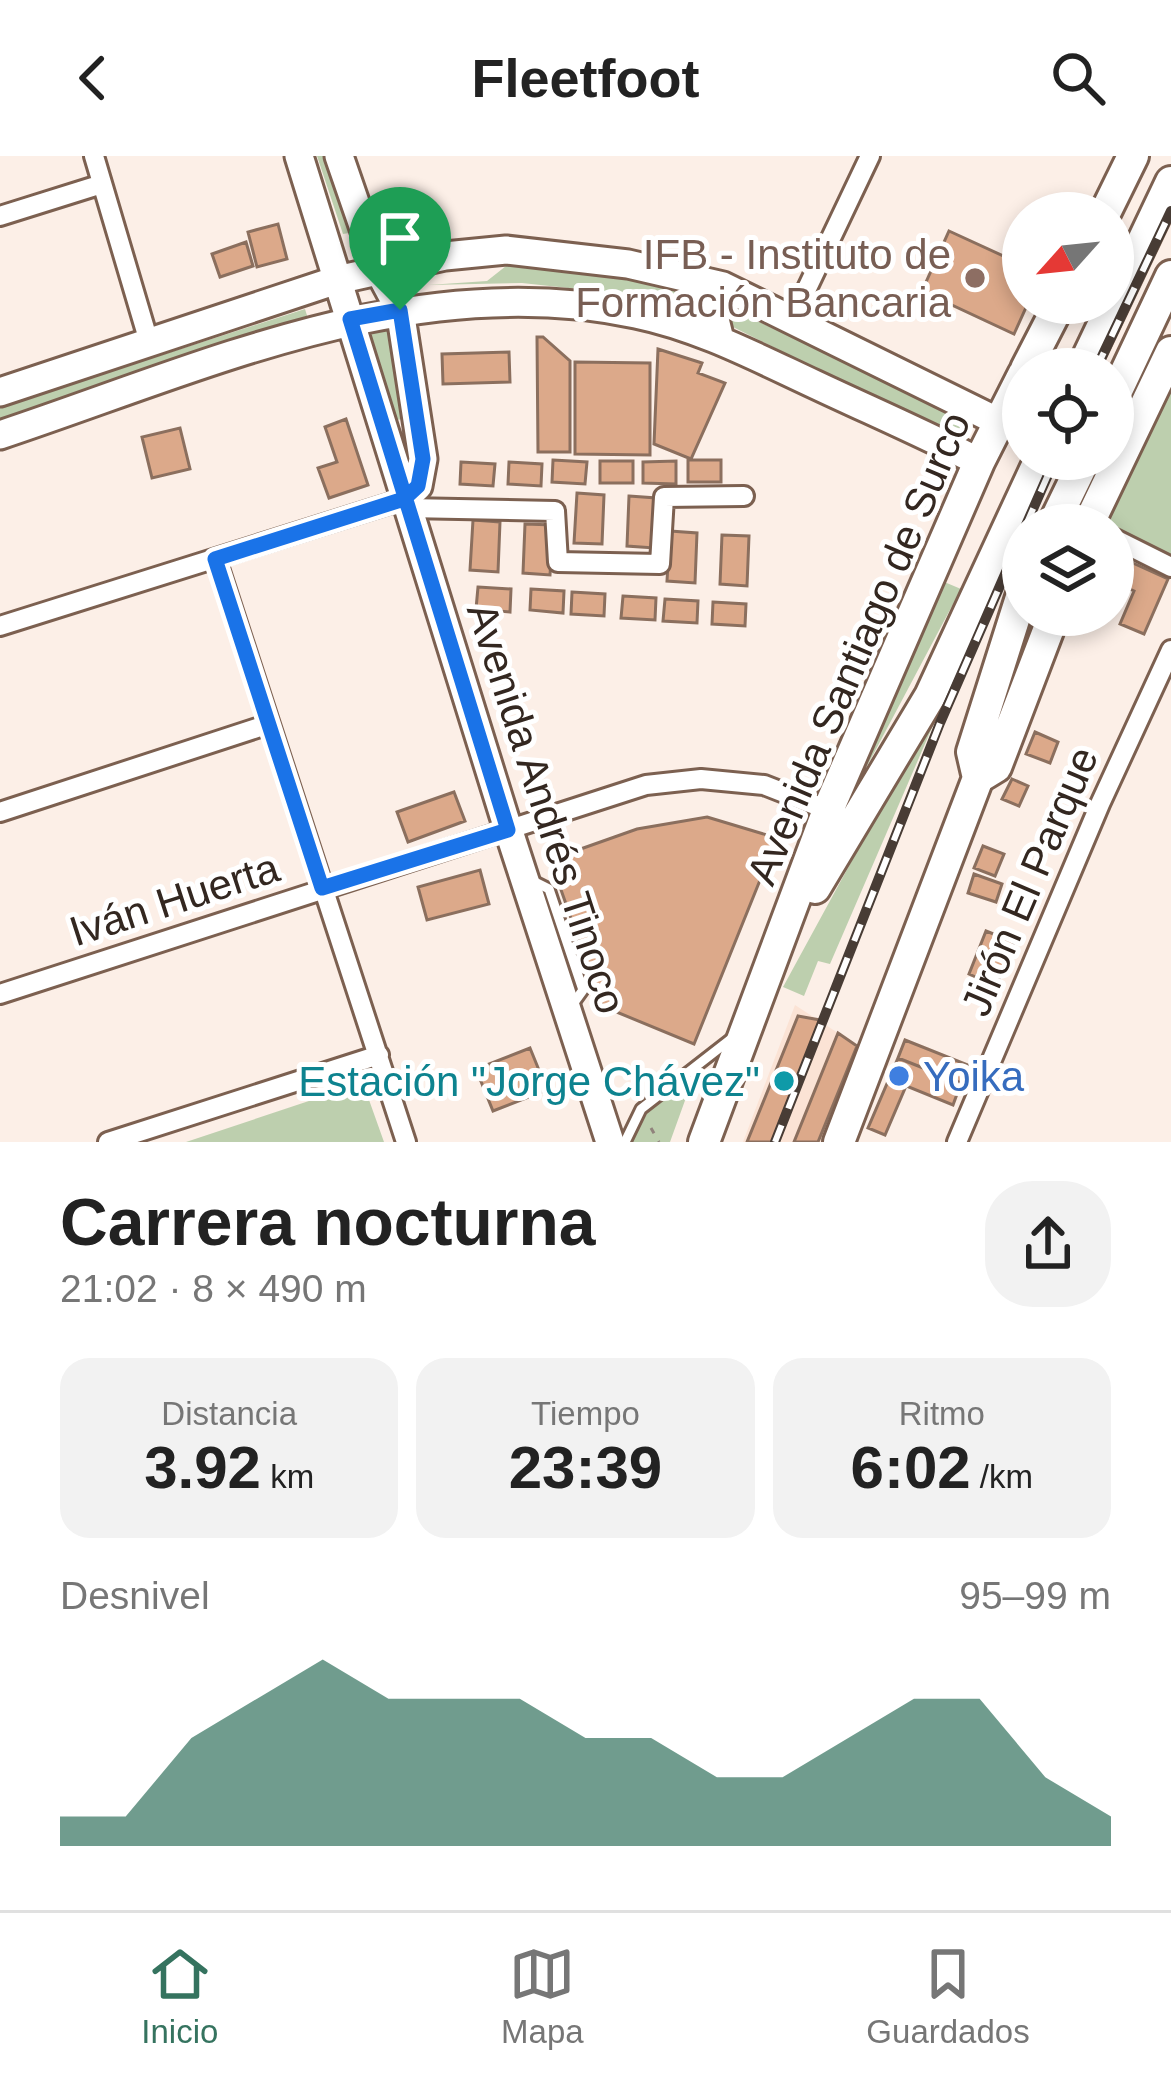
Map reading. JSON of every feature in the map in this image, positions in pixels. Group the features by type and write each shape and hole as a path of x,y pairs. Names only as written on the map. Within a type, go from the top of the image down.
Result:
{"main road":[{"path":"1115,192 1133,156"},
{"path":"1092,348 1171,182"},
{"path":"1134,245 1147,232"},
{"path":"1134,354 1171,276"},
{"path":"1098,504 1171,352"},
{"name":"Avenida Santiago de Surco","path":"704,1142 828,810 1002,416"},
{"name":"Avenida Santiago de Surco","path":"776,956 930,696 1030,480"},
{"path":"839,1142 977,778 972,752 1009,636"},
{"path":"977,778 996,766 1046,636"}],"street":[{"path":"94,156 149,342"},
{"name":"Avenida Andrés Tinoco","path":"298,156 610,1142"},
{"path":"339,156 378,269 400,310 423,459 418,486 406,504"},
{"path":"792,320 870,156"},
{"path":"0,216 102,184"},
{"path":"0,392 337,280 445,256 506,250 628,264 722,286 999,422"},
{"path":"706,282 720,340"},
{"path":"0,435 350,319 509,301 581,305 640,315 720,340 979,462"},
{"path":"0,626 406,504 555,511 558,562 660,564 664,497 743,496"},
{"path":"1134,548 1171,567"},
{"path":"215,559 406,1142"},
{"name":"Jirón El Parque","path":"957,1142 1100,804 1171,650"},
{"path":"0,812 269,724"},
{"name":"Iván Huerta","path":"0,994 646,784 701,779 764,785 828,810"},
{"path":"108,1142 379,1054"}],"lane":[{"path":"626,1142 640,1109 746,1029"}],"shaded area":[{"path":"795,1005 861,1048 823,1142 743,1142"}],"green space":[{"path":"317,156 332,156 355,232 343,234"},
{"path":"547,264 697,293 693,315 605,292 522,283 428,285 487,281 506,266"},
{"path":"720,304 961,415 968,428 954,438 725,323"},
{"path":"305,309 309,322 0,423 0,407"},
{"path":"378,326 391,332 405,419 395,420 389,411 368,340"},
{"path":"1171,387 1171,564 1134,546 1134,504 1116,504 1127,480 1134,480 1134,466"},
{"path":"942,581 961,589 857,785"},
{"path":"928,721 934,723 830,964 818,961 804,996 783,987"},
{"path":"696,1070 670,1142 629,1142 639,1118"},
{"path":"363,1083 384,1142 186,1142"}],"building":[{"path":"403,206 413,236 396,242 386,211"},
{"path":"278,224 287,259 257,267 248,232"},
{"name":"IFB - Instituto de Formación Bancaria","path":"949,231 1002,255 1002,324 1019,324 1014,334 922,291"},
{"path":"246,242 253,266 220,277 212,254"},
{"path":"537,337 570,361 570,452 538,452"},
{"path":"658,349 702,363 698,373 725,383 691,459 654,444"},
{"path":"509,352 510,382 443,384 442,354"},
{"path":"575,362 650,363 650,455 575,454"},
{"path":"346,419 368,485 329,498 318,468 337,462 325,427"},
{"path":"180,428 190,469 152,478 142,437"},
{"path":"553,460 587,462 585,484 552,482"},
{"path":"688,460 721,460 721,482 688,482"},
{"path":"600,461 633,461 633,483 600,483"},
{"path":"676,461 676,484 643,483 643,462"},
{"path":"461,462 495,464 493,486 460,484"},
{"path":"509,462 542,464 541,486 508,484"},
{"path":"577,493 604,495 602,544 574,543"},
{"path":"629,496 656,498 654,548 627,546"},
{"path":"473,520 500,522 498,572 470,570"},
{"path":"525,524 553,525 550,575 523,573"},
{"path":"670,531 697,533 695,583 667,581"},
{"path":"722,535 749,536 747,586 720,584"},
{"path":"1134,564 1168,579 1144,634 1134,630"},
{"path":"478,587 511,589 510,612 476,609"},
{"path":"531,589 564,591 563,613 530,610"},
{"path":"572,592 605,594 604,616 571,614"},
{"path":"623,596 656,598 655,620 621,618"},
{"path":"665,599 698,601 697,623 663,621"},
{"path":"713,602 746,604 745,626 712,624"},
{"path":"1035,732 1058,742 1050,763 1026,754"},
{"path":"1012,779 1028,786 1019,806 1002,799"},
{"path":"454,792 465,821 408,842 397,812"},
{"path":"707,817 777,838 694,1044 602,1006 554,870 558,857 637,829"},
{"path":"983,846 1004,854 995,876 974,868"},
{"path":"480,870 489,904 427,920 418,887"},
{"path":"974,874 1002,884 996,902 968,893"},
{"path":"986,931 1014,942 996,986 969,974"},
{"name":"Estación \"Jorge Chávez\"","path":"798,1016 820,1020 772,1142 747,1142"},
{"name":"Estación \"Jorge Chávez\"","path":"838,1033 857,1046 818,1142 794,1142"},
{"path":"905,1040 968,1065 961,1083 898,1058"},
{"path":"530,1048 547,1090 493,1111 476,1069"},
{"path":"898,1058 961,1083 953,1105 889,1079"},
{"path":"889,1079 906,1086 885,1135 868,1128"}],"railway":[{"path":"1106,348 1171,211"},
{"path":"1035,504 1046,480"},
{"path":"775,1142 940,723 1002,581"}],"place":[{"name":"IFB - Instituto de Formación Bancaria","path":"975,278"},
{"name":"Yoika","path":"899,1076"},
{"name":"Estación \"Jorge Chávez\"","path":"784,1081"}],"route":[{"path":"400,310 350,319 404,499 508,830 322,888 215,559 404,499 418,486 423,459 400,310"}]}
